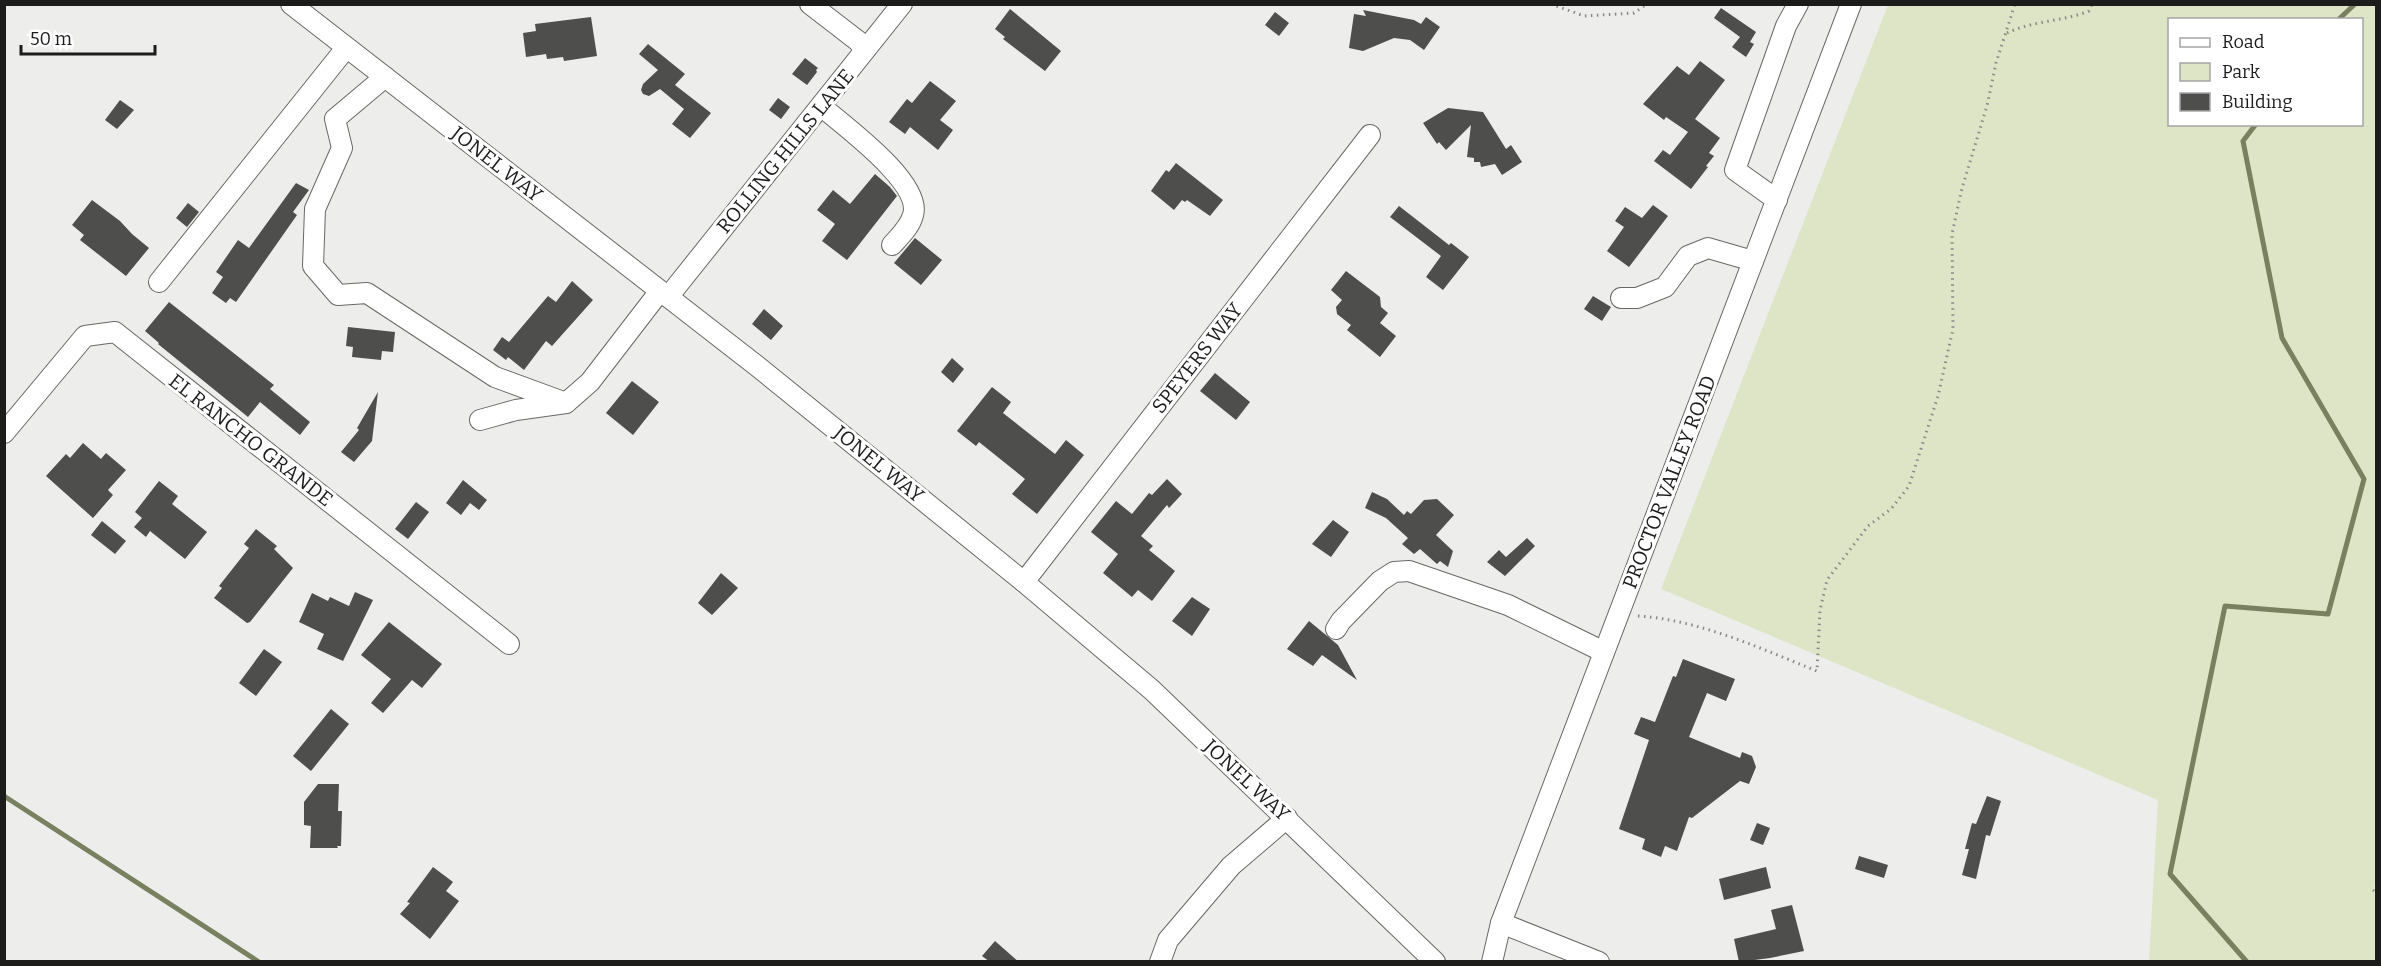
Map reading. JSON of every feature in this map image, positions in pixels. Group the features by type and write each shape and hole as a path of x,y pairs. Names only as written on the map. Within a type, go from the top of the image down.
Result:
{"street":[{"name":"JONEL WAY","path":"291,4 757,366 1024,582 1152,690 1435,962"},
{"path":"810,4 858,41 865,50"},
{"name":"ROLLING HILLS LANE","path":"566,403 590,382 821,106 902,4"},
{"path":"1777,200 1735,170 1786,26 1798,4"},
{"name":"PROCTOR VALLEY ROAD","path":"1492,962 1501,923 1851,4"},
{"path":"159,282 346,48"},
{"path":"385,77 334,119 342,148 315,208 313,266 338,295 367,293 495,377 566,403"},
{"path":"821,106 896,173 906,188 914,204 914,215 908,227 892,245"},
{"name":"SPEYERS WAY","path":"1024,582 1370,135"},
{"path":"1621,298 1637,298 1665,287 1688,256 1708,248 1753,261"},
{"name":"EL RANCHO GRANDE","path":"4,433 85,336 114,332 509,644"},
{"path":"480,420 516,410 566,403"},
{"path":"1336,629 1380,581 1394,572 1409,571 1508,605 1604,652"},
{"path":"1160,962 1168,940 1231,866 1287,818"},
{"path":"1501,923 1599,962"}],"path":[{"path":"1551,4 1584,16 1634,13 1647,4"},
{"path":"1619,614 1667,618 1687,623 1817,671 1820,609 1827,580 1868,526 1891,509 1909,486 1938,396 1953,329 1953,234 1965,178 1996,63 2015,4"},
{"path":"2006,34 2024,25 2047,20 2069,19 2089,11 2092,4"}],"green space":[{"path":"1888,5 2376,5 2376,880 2373,890 2376,892 2376,961 2149,961 2158,800 1661,589"}],"building":[{"path":"1721,8 1756,32 1750,42 1754,44 1746,57 1732,47 1740,37 1714,18"},
{"path":"1010,9 1061,51 1045,71 1003,39 1005,37 995,29"},
{"path":"1363,10 1414,20 1421,24 1426,17 1440,27 1424,50 1410,40 1394,38 1363,51 1349,48 1354,14 1366,16"},
{"path":"1275,12 1289,23 1279,36 1265,25"},
{"path":"591,17 597,56 564,61 563,57 547,59 546,54 526,57 523,33 536,31 535,24"},
{"path":"648,44 685,74 675,85 711,113 690,138 672,124 684,109 660,89 649,96 643,94 641,90 643,84 658,70 639,54"},
{"path":"805,58 818,68 807,85 792,74"},
{"path":"1700,61 1725,80 1695,119 1720,138 1709,153 1714,156 1706,166 1708,167 1691,189 1654,161 1663,150 1670,155 1688,132 1666,117 1664,120 1643,104 1677,66 1689,75"},
{"path":"930,81 956,101 940,120 953,130 938,150 910,127 905,134 889,122 907,99 912,103"},
{"path":"778,98 790,107 781,119 769,110"},
{"path":"120,100 134,110 117,129 105,120"},
{"path":"1448,108 1483,112 1506,149 1511,145 1522,162 1502,175 1495,164 1481,167 1480,162 1474,162 1474,158 1467,157 1471,125 1446,150 1439,142 1437,144 1423,123"},
{"path":"1176,163 1223,200 1210,216 1187,200 1185,202 1182,200 1174,210 1151,191 1166,170 1169,172"},
{"path":"875,174 897,196 847,260 822,241 835,224 817,210 833,190 850,204"},
{"path":"296,183 309,190 293,212 297,215 236,302 230,298 226,303 212,293 223,277 216,272 238,240 249,248"},
{"path":"92,200 120,221 149,248 126,276 80,240 84,235 72,225"},
{"path":"188,203 199,212 187,227 176,218"},
{"path":"1653,205 1668,216 1629,267 1607,251 1624,227 1615,221 1625,207 1642,218"},
{"path":"1399,206 1449,245 1451,243 1469,257 1443,290 1426,277 1441,256 1390,217"},
{"path":"915,238 942,260 921,285 894,263"},
{"path":"1346,271 1380,297 1381,307 1388,313 1380,323 1396,336 1380,357 1347,330 1351,325 1337,314 1336,307 1342,300 1331,290"},
{"path":"572,281 593,300 552,346 546,341 524,370 508,357 506,360 493,350 502,337 509,342 548,296 556,302"},
{"path":"1593,296 1611,307 1602,321 1584,309"},
{"path":"169,302 274,385 270,389 310,422 300,435 260,402 248,417 145,331"},
{"path":"764,309 783,326 771,340 752,324"},
{"path":"348,327 395,332 393,352 382,351 381,360 352,357 353,347 346,346"},
{"path":"952,358 964,369 953,383 941,372"},
{"path":"1215,373 1250,402 1236,420 1200,391"},
{"path":"632,381 659,402 633,435 606,413"},
{"path":"992,387 1011,402 1003,413 1055,454 1066,440 1084,455 1037,514 1012,494 1025,479 979,442 976,446 957,431"},
{"path":"378,392 372,441 354,462 341,452 359,430 357,428"},
{"path":"83,443 101,459 106,453 126,470 108,490 113,495 93,518 46,476 66,454 70,458"},
{"path":"1167,479 1182,494 1169,508 1167,505 1141,536 1153,546 1149,550 1175,571 1152,601 1138,590 1132,597 1103,573 1118,554 1091,532 1116,501 1132,514 1149,493 1152,495"},
{"path":"463,480 487,500 479,510 470,503 461,515 446,503"},
{"path":"159,481 178,496 172,504 207,532 185,559 150,531 146,537 134,527 142,518 135,512"},
{"path":"1372,492 1387,499 1404,515 1407,511 1411,514 1424,500 1437,499 1454,515 1436,535 1453,551 1448,567 1440,561 1437,564 1420,549 1414,554 1402,544 1408,538 1386,518 1365,508"},
{"path":"416,502 429,512 408,539 395,529"},
{"path":"1333,520 1349,532 1331,557 1312,544"},
{"path":"102,521 126,541 115,554 91,535"},
{"path":"256,529 277,546 274,549 293,568 247,623 214,598 222,588 219,586 249,548 244,544"},
{"path":"1527,538 1535,546 1505,576 1487,562 1499,550 1506,557"},
{"path":"721,573 738,588 712,615 698,603"},
{"path":"355,592 373,600 343,661 317,649 324,634 299,622 312,593 328,601 330,597 349,606"},
{"path":"1192,597 1210,609 1192,636 1172,621"},
{"path":"1309,621 1338,645 1357,680 1322,655 1313,666 1287,649"},
{"path":"389,622 442,664 422,688 412,680 383,713 371,703 391,679 361,655"},
{"path":"264,649 282,662 256,696 239,683"},
{"path":"1683,659 1735,679 1726,701 1707,693 1689,737 1740,758 1742,752 1752,756 1756,767 1749,784 1740,781 1692,818 1689,817 1677,851 1665,846 1661,857 1642,849 1645,839 1619,829 1649,740 1634,734 1641,717 1655,722 1673,676 1676,677"},
{"path":"331,709 349,724 311,771 293,756"},
{"path":"318,784 339,784 338,811 342,811 341,846 337,846 338,848 310,848 311,826 304,825 304,802"},
{"path":"1987,796 2001,801 1990,836 1986,835 1976,879 1962,875 1969,849 1965,849 1972,823 1976,824"},
{"path":"1757,823 1770,828 1763,845 1750,840"},
{"path":"1859,856 1888,865 1884,878 1855,869"},
{"path":"433,867 453,882 446,891 459,901 430,939 400,914 410,903 407,902"},
{"path":"1766,867 1771,888 1724,900 1719,879"},
{"path":"1792,905 1804,951 1739,962 1734,939 1776,929 1771,910"},
{"path":"995,941 1019,962 990,962 982,956"}],"waterway":[{"path":"2340,18 2355,4"},
{"path":"2247,962 2170,874 2225,606 2328,614 2364,479 2282,338 2243,141 2254,126"},
{"path":"4,796 259,962"}]}
